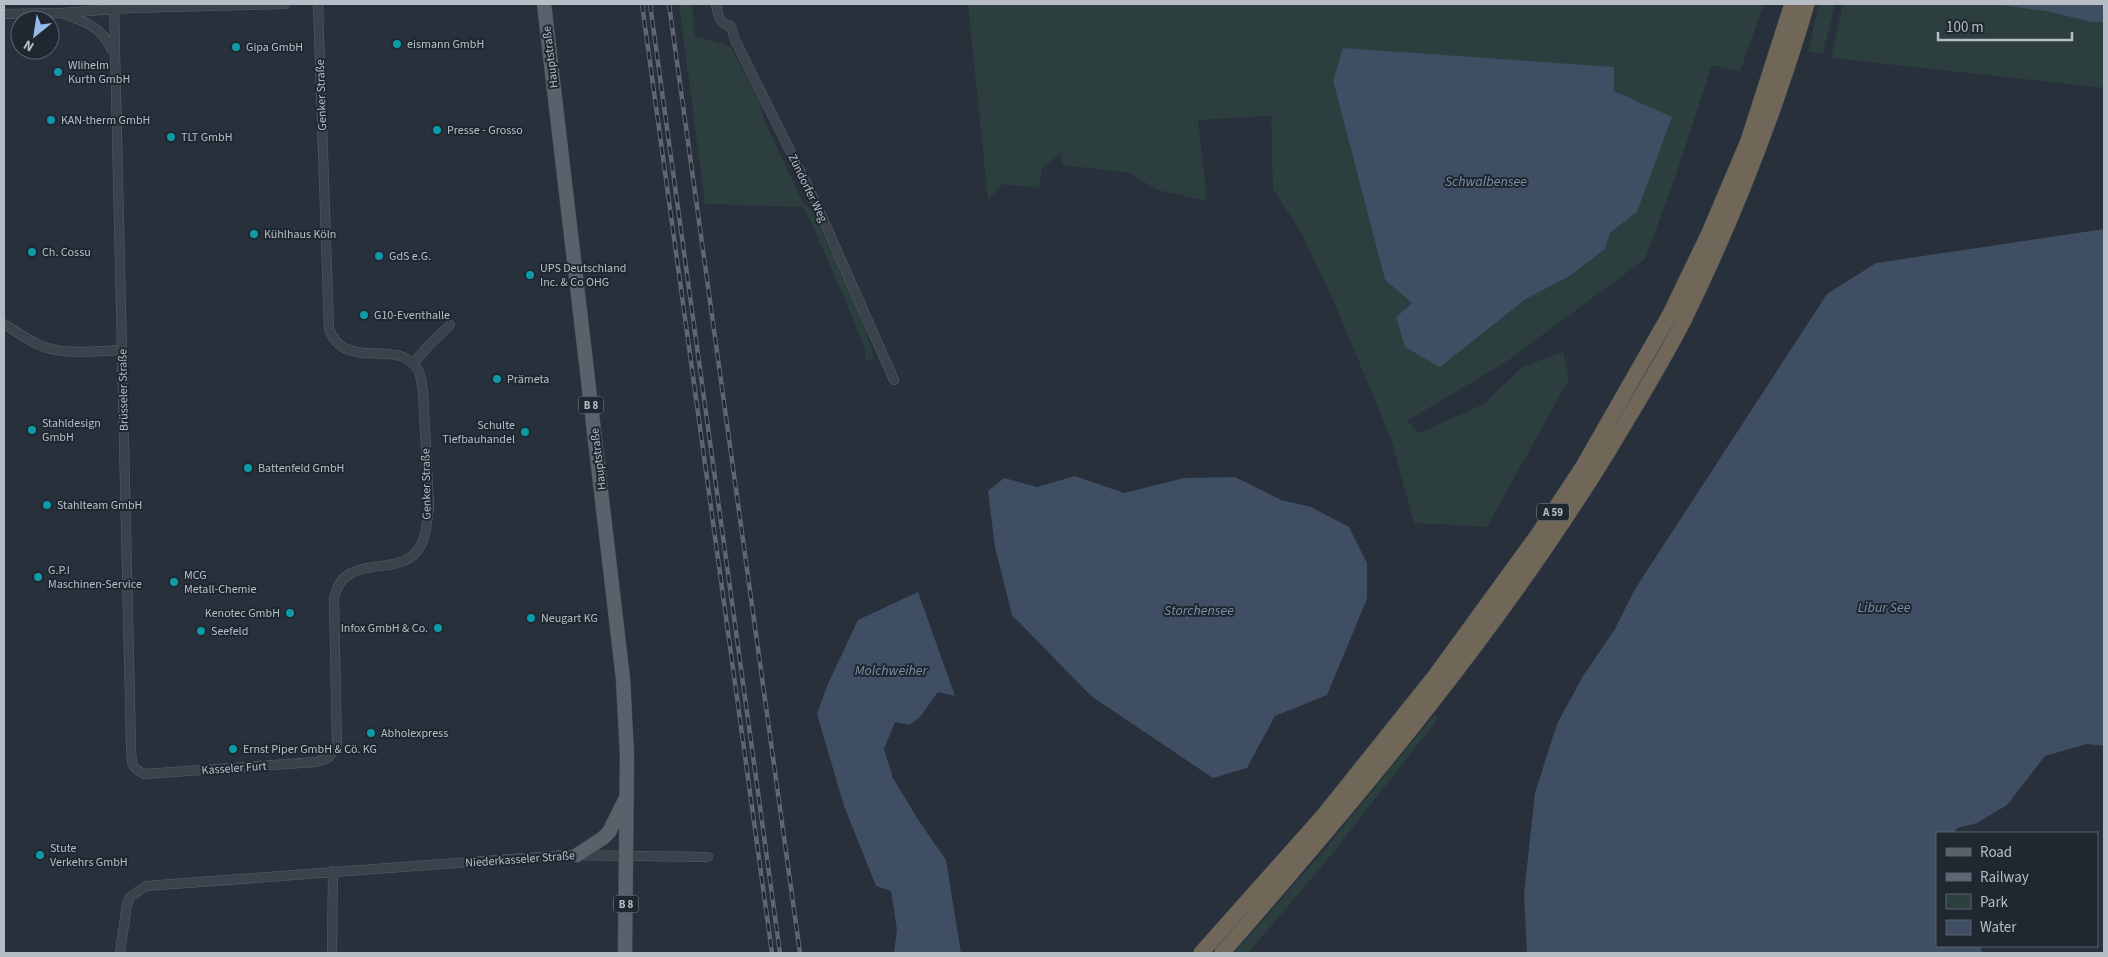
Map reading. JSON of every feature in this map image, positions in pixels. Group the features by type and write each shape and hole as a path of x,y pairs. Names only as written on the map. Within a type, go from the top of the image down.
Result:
{"highway":[{"name":"A 59","path":"1201,953 1323,816 1436,676 1534,541 1582,468 1670,314 1708,232 1748,141 1792,4"},
{"name":"A 59","path":"1222,953 1336,823 1451,680 1549,544 1601,464 1641,398 1683,321 1723,236 1761,146 1807,4"}],"main road":[{"name":"Hauptstraße","path":"544,4 623,679 627,795 626,855"},
{"path":"577,855 609,832 627,795"},
{"name":"B 8","path":"625,953 626,855"}],"street":[{"path":"158,4 177,8"},
{"path":"4,14 61,13 114,6 177,8 286,4"},
{"name":"Genker Straße","path":"318,4 329,329 336,343 351,351 393,354 413,364 419,373 423,391 428,507 427,526 421,545 406,560 352,572 336,588 334,599 337,738 336,746 331,755"},
{"name":"Zündorfer Weg","path":"716,4 718,16 722,22 731,26 740,49 816,202 894,380"},
{"name":"Brüsseler Straße","path":"114,6 132,763 136,771"},
{"path":"61,13 84,21 97,29 108,42 114,54"},
{"path":"4,324 32,341 52,349 63,351 122,350"},
{"path":"413,364 428,346 450,325"},
{"name":"Kasseler Furt","path":"136,771 145,774 163,774 316,762 331,755"},
{"name":"Niederkasseler Straße","path":"120,953 127,904 130,897 146,886 332,871 577,855 708,857"},
{"path":"332,871 332,953"}],"green space":[{"path":"679,4 692,4 695,36 730,46 759,100 764,120 803,203 812,210 846,282 869,339 874,358 865,361 865,350 858,332 804,207 705,204"},
{"path":"968,4 1764,4 1740,71 1712,65 1674,181 1645,259 1509,360 1407,421 1419,433 1484,404 1522,367 1563,352 1569,379 1487,527 1414,523 1391,439 1337,309 1302,234 1273,189 1271,116 1198,120 1207,201 1157,190 1129,173 1063,165 1060,153 1042,169 1039,188 1003,184 988,200","holes":["1614,67 1614,91 1671,117 1637,212 1610,233 1605,249 1570,276 1526,299 1440,367 1396,317 1412,303 1385,280 1333,82"]},
{"path":"1819,4 1835,4 1823,54 1808,51"},
{"path":"1843,4 2104,4 2104,88 1831,58"},
{"path":"1435,714 1438,719 1324,864 1248,953 1234,953 1320,855"}],"water":[{"path":"1994,4 2104,4 2104,22 2092,22 2046,11"},
{"name":"Schwalbensee","path":"1343,48 1614,67 1614,91 1672,117 1637,212 1610,233 1605,249 1570,276 1526,299 1440,367 1405,347 1396,317 1412,303 1385,280 1333,81"},
{"name":"Libur See","path":"2104,229 2104,746 2087,744 2045,756 2007,805 1977,823 1957,828 1955,832 1936,832 1936,947 1981,947 1982,953 1527,953 1524,894 1535,793 1557,724 1583,676 1615,629 1635,589 1827,294 1876,263"},
{"name":"Storchensee","path":"1075,476 1124,493 1184,478 1235,477 1281,500 1311,507 1349,527 1367,563 1367,599 1327,695 1275,716 1247,768 1213,778 1091,696 1012,615 995,547 988,491 1004,478 1037,487"},
{"name":"Molchweiher","path":"918,592 955,696 938,692 920,717 909,725 895,722 884,749 893,778 919,821 946,860 961,953 894,953 897,930 891,891 876,886 844,806 817,714 827,686 858,620"}],"railway":[{"path":"642,4 772,953"},
{"path":"650,4 780,953"},
{"path":"669,4 800,953"}],"place":[{"name":"eismann GmbH","path":"397,44"},
{"name":"Gipa GmbH","path":"236,47"},
{"name":"Wlihelm Kurth GmbH","path":"58,72"},
{"name":"KAN-therm GmbH","path":"51,120"},
{"name":"Presse - Grosso","path":"437,130"},
{"name":"TLT GmbH","path":"171,137"},
{"name":"Kühlhaus Köln","path":"254,234"},
{"name":"Ch. Cossu","path":"32,252"},
{"name":"GdS e.G.","path":"379,256"},
{"name":"UPS Deutschland Inc. & Co OHG","path":"530,275"},
{"name":"G10-Eventhalle","path":"364,315"},
{"name":"Prämeta","path":"497,379"},
{"name":"Stahldesign GmbH","path":"32,430"},
{"name":"Schulte Tiefbauhandel","path":"525,432"},
{"name":"Battenfeld GmbH","path":"248,468"},
{"name":"Stahlteam GmbH","path":"47,505"},
{"name":"G.P.I Maschinen-Service","path":"38,577"},
{"name":"MCG Metall-Chemie","path":"174,582"},
{"name":"Kenotec GmbH","path":"290,613"},
{"name":"Neugart KG","path":"531,618"},
{"name":"Infox GmbH & Co.","path":"438,628"},
{"name":"Seefeld","path":"201,631"},
{"name":"Abholexpress","path":"371,733"},
{"name":"Ernst Piper GmbH & Cö. KG","path":"233,749"},
{"name":"Stute Verkehrs GmbH","path":"40,855"}]}
